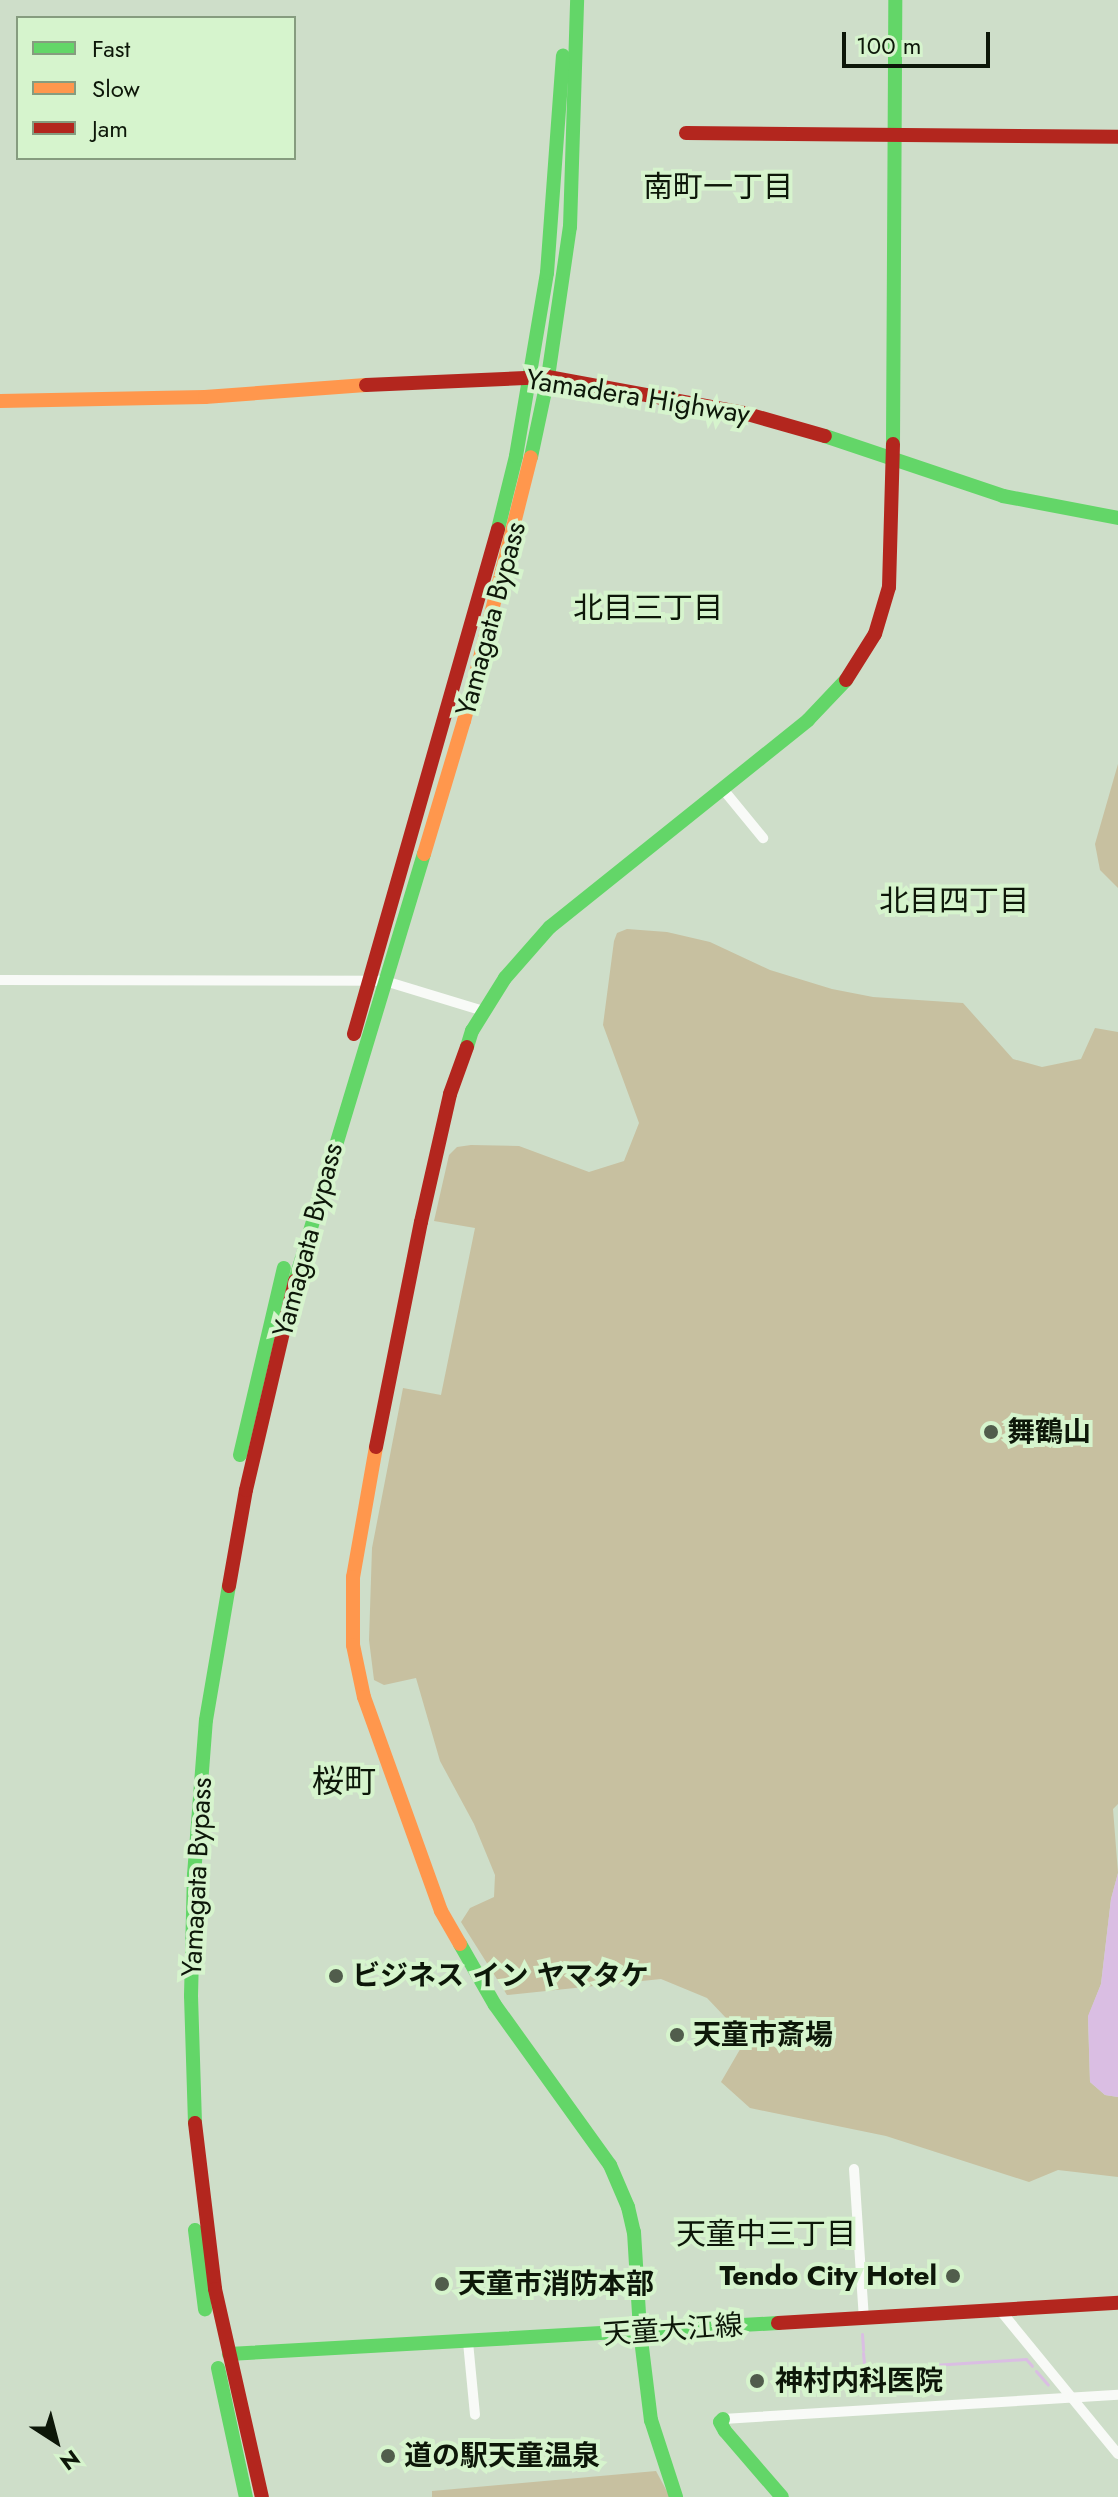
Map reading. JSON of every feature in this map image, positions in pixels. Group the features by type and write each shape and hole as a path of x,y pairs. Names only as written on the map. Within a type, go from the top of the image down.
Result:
{"main road":[{"name":"Yamagata Bypass","path":"262,2497 215,2289 195,2123 191,1996 194,1875 206,1720 246,1490 281,1335 486,579 516,456 550,241 563,70 563,0"},
{"name":"Yamagata Bypass","path":"246,2497 199,2277 186,2140 181,2038 188,1797 213,1603 246,1423 283,1272 501,590 548,377 570,227 577,0"},
{"path":"676,2497 653,2433 640,2331 634,2232 619,2184 589,2132 495,2005 454,1938 428,1880 371,1722 353,1645 353,1577 388,1380 450,1094 462,1053 484,1011 515,964 550,927 829,700 864,655 889,587 895,0"},
{"path":"686,133 1118,137"},
{"name":"Yamadera Highway","path":"0,401 205,397 548,377 744,413 1003,496 1118,518"},
{"name":"天童大江線","path":"229,2354 1118,2303"},
{"path":"723,2419 720,2422 725,2431 782,2497"}],"street":[{"path":"722,788 763,838"},
{"path":"0,980 377,981 484,1011"},
{"path":"854,2169 864,2318"},
{"path":"1000,2310 1118,2454"},
{"path":"468,2342 475,2415"},
{"path":"723,2419 1069,2395 1118,2395"}],"shaded area":[{"path":"1118,764 1118,888 1100,870 1095,844"},
{"path":"627,929 667,932 710,942 770,970 832,989 873,997 963,1003 1013,1059 1042,1067 1081,1059 1095,1028 1118,1032 1118,1804 1113,1809 1118,1873 1111,1899 1101,1984 1088,2017 1090,2082 1105,2095 1118,2097 1118,2177 1058,2170 1029,2182 886,2136 750,2108 721,2082 746,2039 707,1998 661,1979 507,1995 461,1922 470,1908 494,1897 495,1875 474,1824 440,1761 416,1678 384,1685 374,1680 369,1640 372,1548 403,1388 441,1395 475,1228 434,1221 449,1155 457,1147 471,1145 519,1146 589,1172 624,1161 639,1123 603,1025 614,941 617,933"},
{"path":"1118,1873 1118,2097 1105,2095 1090,2082 1088,2016 1101,1984 1111,1899"},
{"path":"656,2471 670,2497 432,2497 432,2491"}],"waterway":[{"path":"844,2275 857,2275"},
{"path":"862,2334 863,2350"},
{"path":"863,2353 864,2363"},
{"path":"872,2369 1026,2359 1032,2366"},
{"path":"1036,2371 1048,2385"}],"traffic: fast":[{"path":"531,457 548,377 570,227 577,0"},
{"path":"893,444 895,0"},
{"path":"498,529 516,456 547,273 563,56"},
{"path":"825,436 1003,496 1118,518"},
{"path":"467,1047 472,1031 505,978 550,927 808,720 846,680"},
{"path":"295,1281 424,854"},
{"path":"240,1455 284,1268"},
{"path":"195,2123 191,1996 194,1875 206,1720 229,1586"},
{"path":"460,1944 495,2005 610,2165 628,2207 634,2232 640,2331 651,2420 676,2497"},
{"path":"195,2230 205,2309"},
{"path":"229,2354 778,2323"},
{"path":"218,2368 246,2497"},
{"path":"723,2419 720,2422 725,2431 782,2497"}],"traffic: slow":[{"path":"0,401 205,397 366,385"},
{"path":"424,854 464,721 531,457"},
{"path":"376,1447 353,1577 353,1645 364,1697 441,1911 460,1944"}],"traffic: jam":[{"path":"686,133 1118,137"},
{"path":"366,385 548,377 744,413 825,436"},
{"path":"846,680 875,634 889,587 893,444"},
{"path":"354,1034 498,529"},
{"path":"376,1447 450,1094 467,1047"},
{"path":"229,1586 246,1490 295,1281"},
{"path":"195,2123 215,2289 262,2497"},
{"path":"778,2323 1118,2303"}],"place":[{"name":"舞鶴山","path":"991,1432"},
{"name":"ビジネス イン ヤマタケ","path":"336,1976"},
{"name":"天童市斎場","path":"677,2035"},
{"name":"Tendo City Hotel","path":"953,2276"},
{"name":"天童市消防本部","path":"442,2284"},
{"name":"神村内科医院","path":"757,2381"},
{"name":"道の駅天童温泉","path":"388,2456"}],"district":[{"name":"南町一丁目","path":"718,187"},
{"name":"北目三丁目","path":"648,608"},
{"name":"北目四丁目","path":"954,901"},
{"name":"桜町","path":"344,1781"},
{"name":"天童中三丁目","path":"766,2234"}]}
